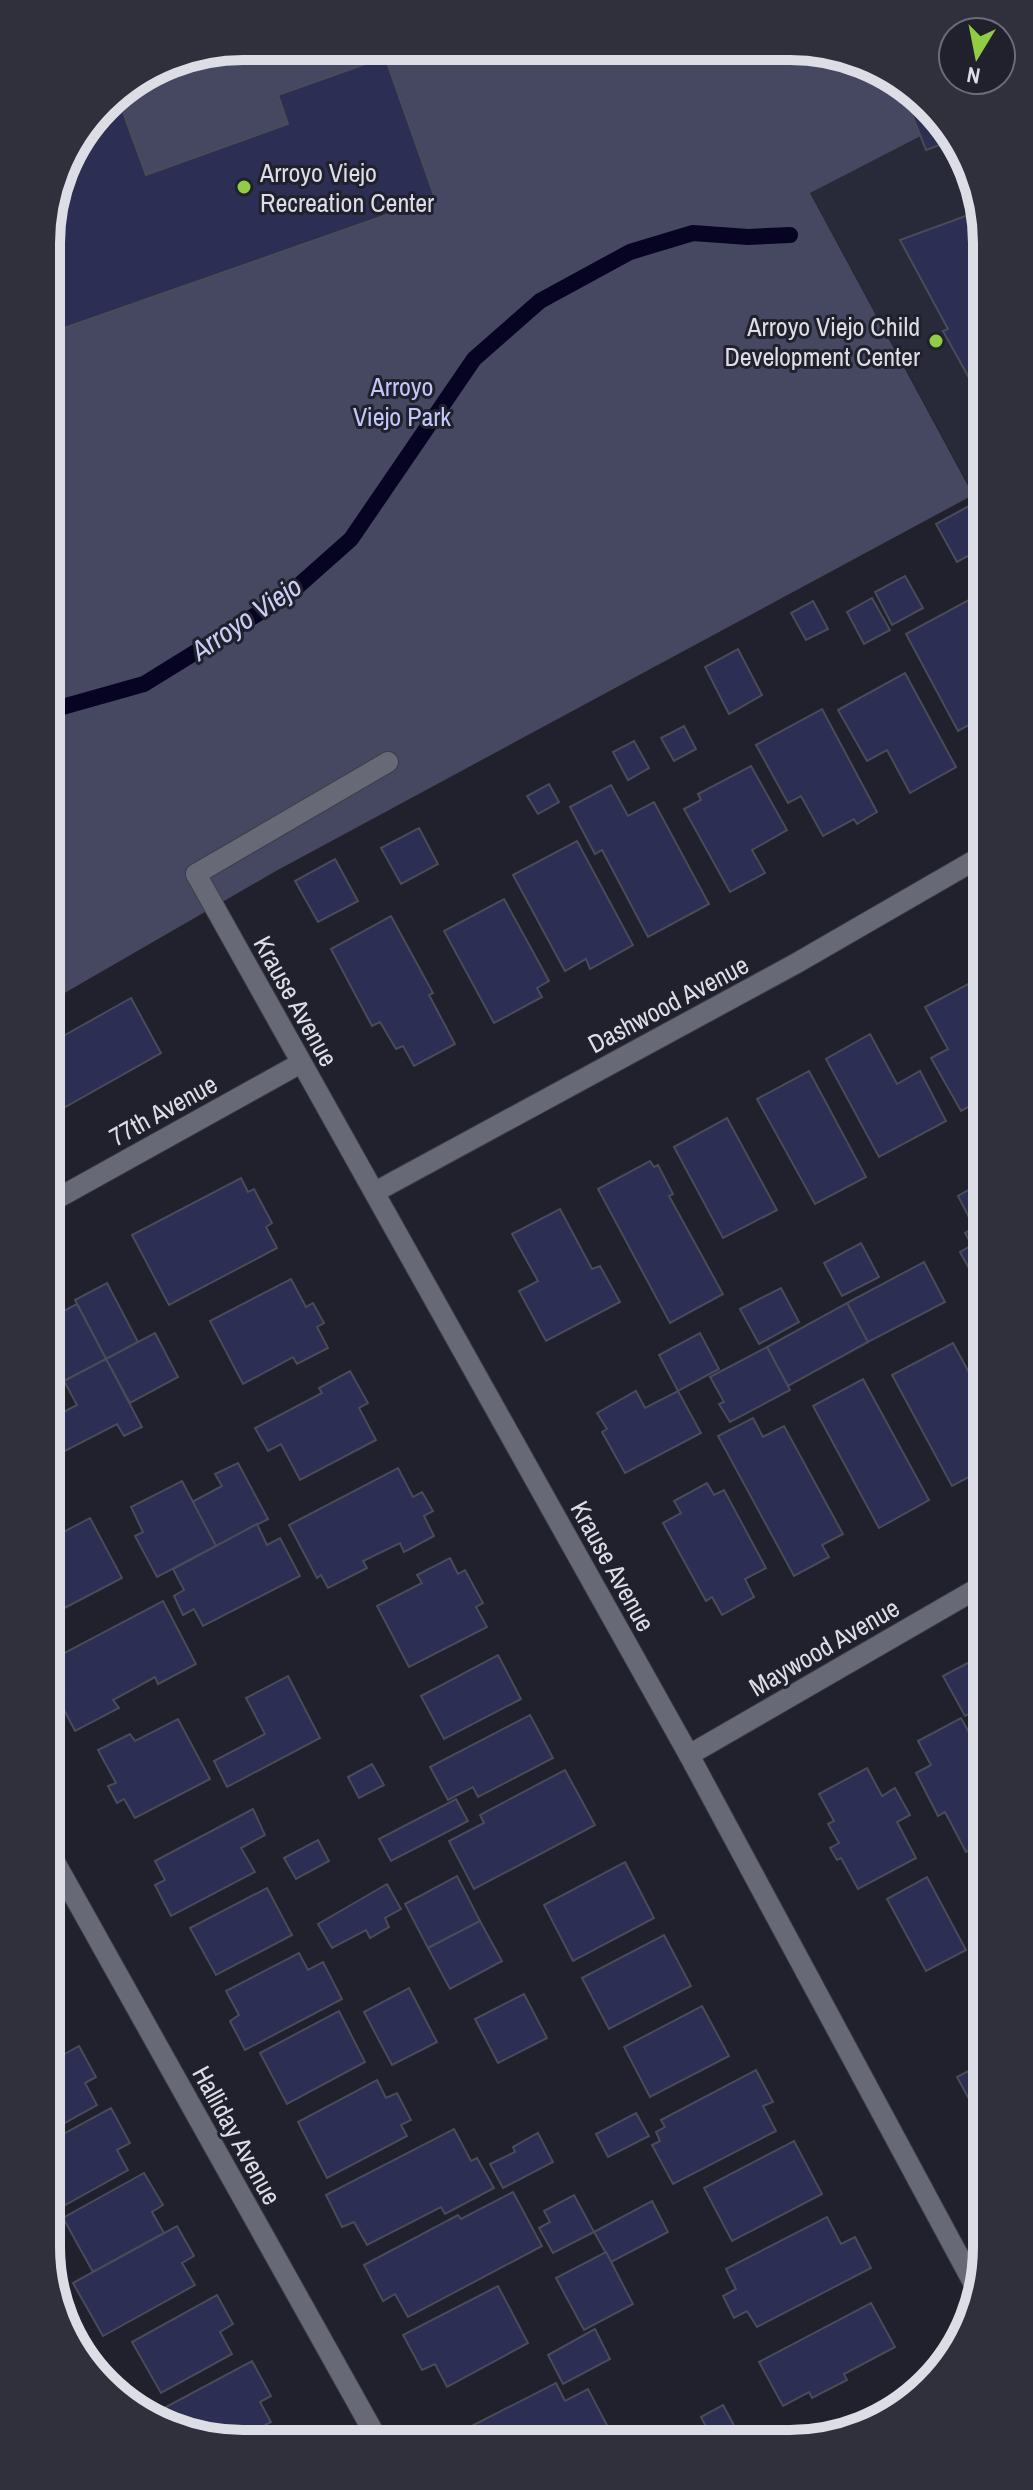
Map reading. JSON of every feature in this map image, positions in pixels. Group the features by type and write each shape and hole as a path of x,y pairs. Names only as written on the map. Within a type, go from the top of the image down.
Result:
{"street":[{"name":"Krause Avenue","path":"388,762 196,874 689,1755 970,2276"},
{"name":"Dashwood Avenue","path":"375,1192 795,964 973,861"},
{"name":"77th Avenue","path":"60,1197 301,1063"},
{"name":"Maywood Avenue","path":"689,1755 973,1591"},
{"name":"Halliday Avenue","path":"60,1871 372,2430"}],"shaded area":[{"name":"Arroyo Viejo Child Development Center","path":"934,129 949,151 967,195 973,243 973,493 810,192"}],"green space":[{"name":"Arroyo Viejo Park","path":"231,60 802,60 849,70 882,84 902,98 934,129 810,193 973,495 276,871 60,996 60,231 66,195 74,173 98,131 113,113 151,84 184,70"}],"building":[{"name":"Arroyo Viejo Recreation Center","path":"377,60 386,60 435,198 60,329 60,231 66,195 91,141 113,113 121,106 146,175 288,124 278,95"},
{"path":"908,104 920,113 944,144 926,150"},
{"path":"970,214 973,385 943,331 948,329 900,240"},
{"path":"973,504 973,553 957,562 936,524"},
{"path":"905,576 923,608 892,625 875,592"},
{"path":"872,598 890,630 864,644 847,612"},
{"path":"973,598 973,723 958,731 906,634"},
{"path":"813,601 828,629 806,640 791,613"},
{"path":"738,649 762,695 729,714 705,667"},
{"path":"905,673 956,767 910,793 887,750 867,761 838,710"},
{"path":"822,709 877,812 857,824 854,819 823,836 801,796 788,803 756,745"},
{"path":"684,726 696,749 674,761 661,738"},
{"path":"634,741 649,768 628,780 613,752"},
{"path":"751,766 787,830 752,850 765,873 730,892 684,809 701,800 698,794"},
{"path":"549,784 559,802 538,814 527,796"},
{"path":"611,785 628,816 654,802 709,904 648,937 602,850 595,854 570,807"},
{"path":"419,828 438,864 401,884 381,848"},
{"path":"577,841 633,945 590,969 586,959 565,971 513,875"},
{"path":"335,859 358,901 318,922 295,881"},
{"path":"504,899 549,981 537,988 542,997 494,1023 444,931"},
{"path":"391,916 433,993 429,995 455,1044 414,1066 403,1046 396,1049 380,1022 372,1026 331,949"},
{"path":"970,983 973,988 973,1104 961,1111 931,1058 948,1049 925,1007"},
{"path":"131,998 161,1053 60,1110 60,1038"},
{"path":"870,1034 897,1084 920,1071 946,1121 879,1157 826,1059"},
{"path":"809,1071 866,1177 815,1204 757,1099"},
{"path":"727,1118 777,1210 723,1238 674,1147"},
{"path":"650,1161 654,1167 658,1165 673,1194 669,1196 723,1294 670,1323 598,1189"},
{"path":"241,1178 248,1192 254,1189 272,1223 266,1227 277,1248 169,1305 132,1235"},
{"path":"973,1188 971,1221 958,1196"},
{"path":"560,1209 592,1269 600,1266 620,1302 546,1341 519,1291 538,1281 512,1234"},
{"path":"973,1229 973,1275 960,1252 972,1245 965,1233"},
{"path":"861,1243 879,1277 842,1296 824,1263"},
{"path":"924,1262 945,1302 868,1342 847,1303"},
{"path":"291,1279 306,1307 313,1303 324,1323 317,1327 328,1348 297,1364 293,1357 243,1384 210,1321"},
{"path":"107,1283 138,1342 106,1359 75,1300"},
{"path":"781,1288 799,1322 759,1344 740,1309"},
{"path":"847,1303 868,1342 788,1386 767,1347"},
{"path":"77,1304 106,1359 64,1381 60,1374 60,1313"},
{"path":"155,1333 178,1377 130,1403 106,1359"},
{"path":"700,1333 719,1369 678,1391 659,1355"},
{"path":"953,1343 973,1380 973,1475 952,1486 892,1375"},
{"path":"767,1347 790,1390 730,1422 719,1404 724,1402 710,1377"},
{"path":"106,1359 142,1427 124,1436 117,1424 63,1452 60,1446 60,1414 77,1405 64,1381"},
{"path":"350,1371 368,1403 359,1408 376,1440 300,1480 281,1444 268,1451 255,1428 322,1393 319,1388"},
{"path":"863,1379 929,1500 879,1528 813,1406"},
{"path":"636,1391 645,1408 678,1391 701,1433 625,1473 602,1432 607,1429 597,1413"},
{"path":"753,1418 763,1437 784,1426 843,1534 822,1545 829,1557 794,1576 718,1436"},
{"path":"238,1463 268,1519 216,1546 192,1502 222,1486 215,1474"},
{"path":"398,1468 413,1497 422,1492 433,1511 424,1516 434,1536 404,1552 400,1543 363,1561 367,1568 328,1588 321,1575 317,1578 289,1525"},
{"path":"182,1481 216,1546 157,1577 135,1536 143,1532 131,1507"},
{"path":"707,1483 714,1495 724,1490 766,1568 745,1579 754,1597 722,1615 712,1597 706,1601 663,1523 681,1513 674,1501"},
{"path":"90,1518 122,1578 60,1610 60,1534"},
{"path":"257,1524 267,1545 280,1538 300,1576 203,1626 194,1609 183,1615 174,1596 184,1590 173,1569"},
{"path":"450,1558 458,1574 465,1570 483,1603 476,1607 487,1627 409,1667 377,1606 422,1583 417,1575"},
{"path":"163,1601 196,1664 158,1684 155,1677 113,1700 119,1708 75,1731 60,1702 60,1694 64,1691 60,1683 60,1655"},
{"path":"498,1655 521,1699 444,1739 421,1696"},
{"path":"973,1660 973,1712 965,1716 943,1676"},
{"path":"288,1676 320,1738 227,1787 214,1761 265,1734 246,1698"},
{"path":"530,1715 553,1758 478,1797 473,1787 448,1800 430,1767"},
{"path":"961,1718 973,1740 973,1848 966,1852 945,1812 938,1816 916,1773 931,1765 918,1741"},
{"path":"178,1719 210,1779 135,1818 124,1799 117,1803 108,1786 116,1783 98,1750 130,1734 135,1741"},
{"path":"372,1764 384,1785 359,1798 348,1777"},
{"path":"867,1768 882,1796 895,1788 910,1815 897,1822 916,1858 858,1889 841,1858 837,1860 830,1848 839,1843 828,1824 834,1821 819,1794"},
{"path":"565,1770 595,1825 474,1889 449,1841 484,1823 480,1815"},
{"path":"456,1799 468,1821 391,1861 379,1839"},
{"path":"253,1809 265,1835 241,1848 255,1872 171,1916 155,1885 165,1880 155,1861"},
{"path":"318,1840 329,1861 296,1879 284,1858"},
{"path":"625,1862 654,1918 573,1961 544,1905"},
{"path":"457,1876 480,1921 428,1948 405,1904"},
{"path":"927,1877 966,1950 926,1971 887,1899"},
{"path":"387,1884 401,1909 385,1918 389,1927 370,1938 366,1930 332,1948 318,1924"},
{"path":"267,1888 292,1935 216,1975 190,1928"},
{"path":"480,1921 502,1961 450,1989 428,1948"},
{"path":"664,1935 691,1986 609,2029 582,1978"},
{"path":"299,1953 308,1970 323,1962 342,1999 245,2050 230,2021 239,2015 226,1991"},
{"path":"409,1988 437,2042 392,2065 364,2012"},
{"path":"524,1994 547,2038 498,2063 475,2019"},
{"path":"702,2006 729,2056 650,2097 624,2047"},
{"path":"339,2011 365,2062 287,2104 260,2053"},
{"path":"79,2046 96,2077 85,2083 97,2105 60,2126 60,2057"},
{"path":"973,2069 973,2106 957,2077"},
{"path":"756,2070 773,2102 763,2106 776,2131 673,2184 652,2145 660,2141 656,2132 665,2127 661,2120"},
{"path":"377,2080 386,2098 397,2093 411,2120 401,2125 407,2136 327,2178 298,2122"},
{"path":"111,2108 130,2143 117,2150 128,2170 60,2208 60,2136"},
{"path":"636,2113 649,2136 608,2157 596,2134"},
{"path":"454,2129 471,2161 477,2158 494,2188 445,2214 441,2207 367,2245 354,2222 342,2227 326,2195"},
{"path":"538,2133 553,2162 503,2188 490,2164 515,2152 513,2147"},
{"path":"794,2141 822,2194 732,2241 704,2188"},
{"path":"144,2173 163,2205 152,2212 164,2233 93,2272 63,2218"},
{"path":"513,2192 542,2246 408,2317 395,2294 383,2301 364,2265 458,2215 461,2219"},
{"path":"574,2195 594,2232 553,2253 539,2228 550,2222 544,2211"},
{"path":"652,2201 668,2232 611,2262 594,2232"},
{"path":"827,2217 841,2244 855,2237 871,2268 757,2327 747,2311 734,2318 723,2296 736,2289 726,2269"},
{"path":"177,2226 194,2256 182,2263 195,2285 103,2336 73,2283"},
{"path":"606,2252 633,2304 584,2330 556,2278"},
{"path":"498,2286 528,2343 447,2387 435,2364 422,2370 403,2335"},
{"path":"217,2295 233,2324 220,2332 232,2354 161,2393 132,2342"},
{"path":"871,2303 895,2347 844,2374 847,2380 812,2398 809,2392 783,2406 759,2362"},
{"path":"595,2329 610,2359 563,2384 548,2355"},
{"path":"252,2361 271,2396 260,2402 271,2422 256,2430 231,2430 184,2420 169,2414 166,2407"},
{"path":"556,2383 565,2401 588,2389 608,2427 602,2430 464,2430"},
{"path":"723,2405 736,2429 708,2430 701,2417"}],"waterway":[{"name":"Arroyo Viejo","path":"60,708 144,684 288,595 351,539 474,359 540,301 630,252 693,233 748,237 790,235"}],"place":[{"name":"Arroyo Viejo Recreation Center","path":"244,187"},
{"name":"Arroyo Viejo Child Development Center","path":"936,341"}]}
